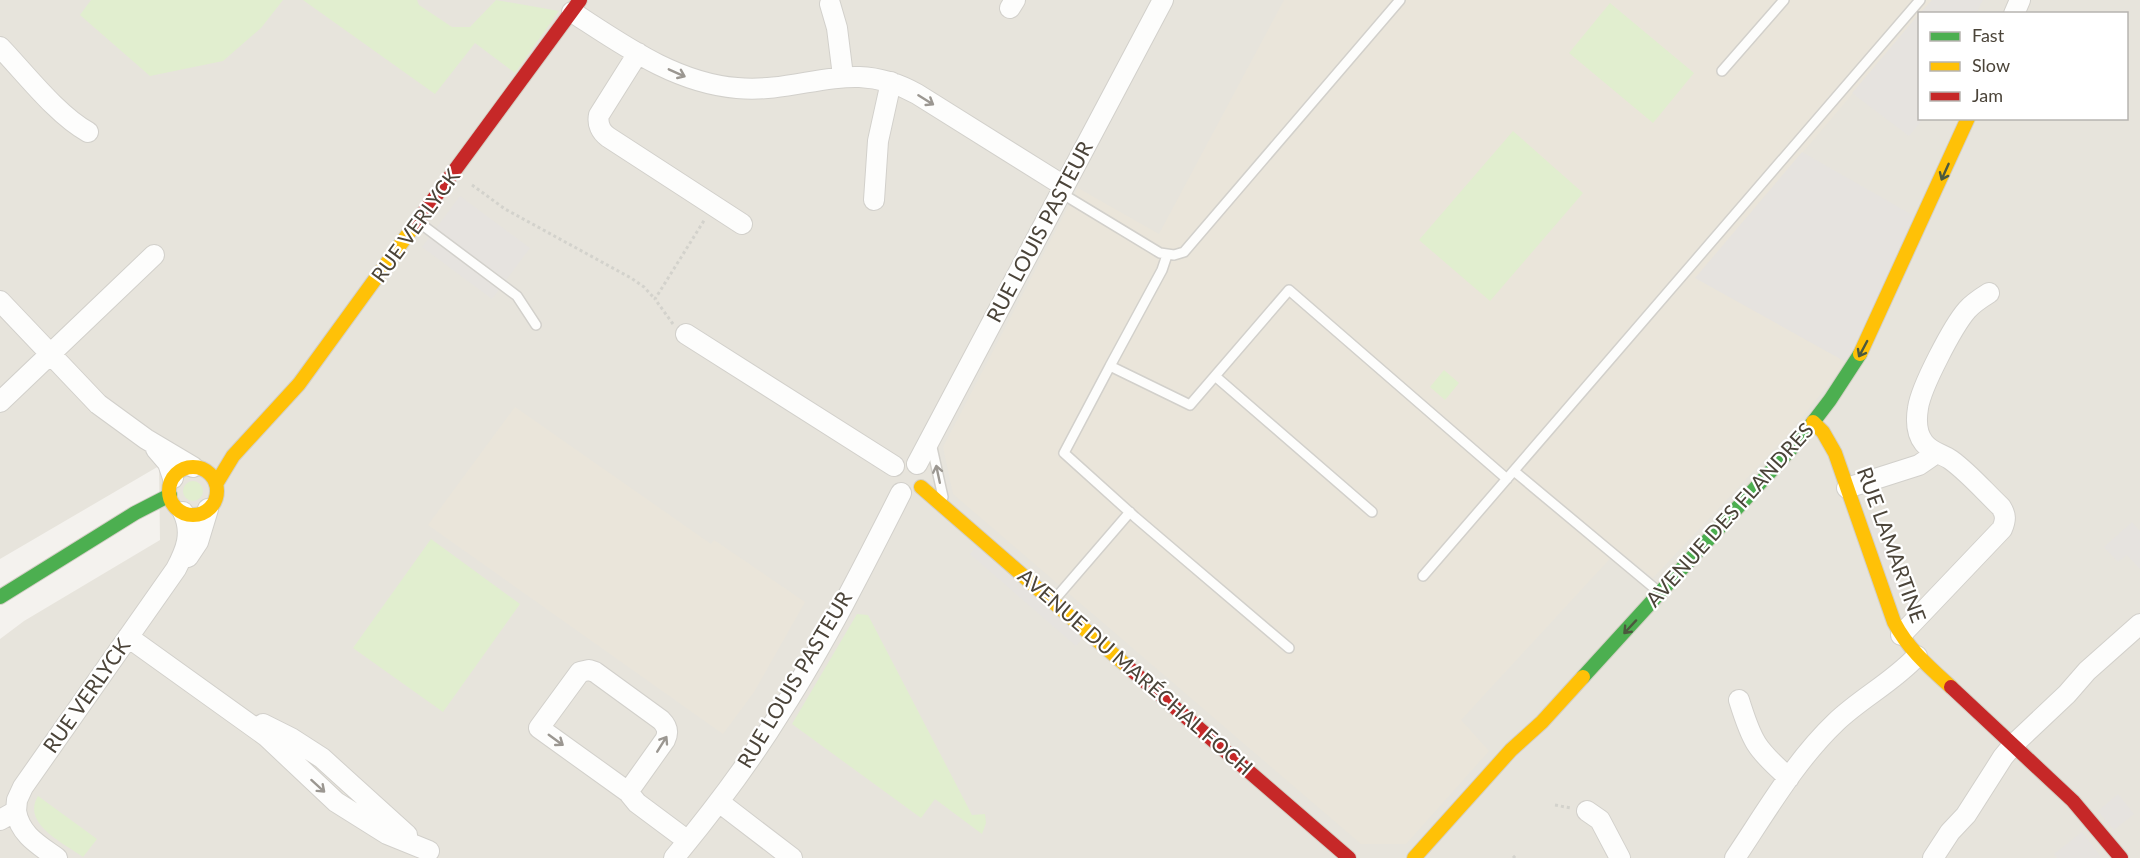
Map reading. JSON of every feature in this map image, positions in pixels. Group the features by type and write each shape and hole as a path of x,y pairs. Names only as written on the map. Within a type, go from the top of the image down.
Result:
{"street":[{"name":"RUE LOUIS PASTEUR","path":"917,464 1163,0"},
{"path":"830,4 837,28 843,76"},
{"path":"576,6 639,53 684,77 724,87 775,88 843,76 865,76 891,82 916,94 1063,190"},
{"name":"RUE VERLYCK","path":"216,484 223,470 243,443 289,398 576,6"},
{"path":"0,47 64,115 88,132"},
{"path":"639,53 602,111 598,119 599,127 608,137 742,224"},
{"path":"874,200 878,141 891,82"},
{"name":"AVENUE DES FLANDRES","path":"1413,858 1661,593 1777,466 1813,422 1848,374 1863,348 1967,120"},
{"path":"0,402 154,255"},
{"path":"1900,635 2002,529 2005,521 2006,516 2001,507 1956,464 1935,454 1923,442 1917,418 1919,402 1959,321 1972,304 1989,293"},
{"path":"0,302 98,404 146,439 211,475 216,484 215,500 208,509 196,514 183,512 174,505 168,463 146,439"},
{"path":"686,334 894,466"},
{"name":"RUE LAMARTINE","path":"1813,422 1831,446 1900,635 1917,656 2080,808 2121,858"},
{"name":"RUE VERLYCK","path":"196,467 243,443"},
{"path":"1847,488 1919,465 1935,454"},
{"path":"904,460 917,464 924,476 921,487 912,494 901,493 894,488 890,474 894,466 904,460"},
{"path":"0,597 135,513 172,487 183,469 196,467"},
{"name":"AVENUE DU MARÉCHAL FOCH","path":"921,487 1349,858"},
{"name":"RUE LOUIS PASTEUR","path":"674,858 719,802 764,739 792,694 901,493"},
{"name":"RUE VERLYCK","path":"8,815 23,787 128,637 176,569 196,547 208,509"},
{"name":"RUE VERLYCK","path":"176,569 188,543 188,526 183,512"},
{"path":"1933,858 1950,832 1966,815 2013,745 2067,694 2081,677 2140,624"},
{"path":"128,637 227,707 280,732 296,753 344,776 365,810 388,819 433,855"},
{"path":"1735,858 1804,757 1836,722 1861,700 1902,671 1917,656"},
{"path":"628,792 665,741 668,735 667,729 661,720 595,672 585,670 576,675 539,728 628,792 637,803 688,841"},
{"path":"1739,700 1749,731 1758,747 1789,778"},
{"path":"719,802 792,858"},
{"path":"1587,811 1600,820 1620,858"},
{"path":"8,815 19,824 25,834 57,858"}],"lane":[{"path":"1063,190 1160,253 1179,254 1188,248 1400,0"},
{"path":"1722,71 1784,0"},
{"path":"1423,576 1920,0"},
{"path":"419,222 517,296 536,325"},
{"path":"1167,255 1162,270 1064,453 1290,648"},
{"path":"1110,366 1190,405 1289,290 1507,479"},
{"path":"1215,376 1372,512"},
{"path":"930,440 945,508"},
{"path":"1514,471 1661,593"},
{"path":"1053,601 1130,512"}],"path":[{"path":"456,172 505,209 644,287 668,319 686,334"},
{"path":"655,299 713,205"},
{"path":"1513,858 1517,854"}],"shaded area":[{"path":"0,0 2140,0 2140,858 0,858 0,639 24,621 160,540 159,466 0,559"},
{"path":"1284,0 1932,0 1922,12 1918,12 1918,16 1696,278 1846,362 1792,430 1653,578 1618,550 1461,720 1489,751 1406,844 1361,844 953,494 943,447 1078,188 1159,234"},
{"path":"1932,0 1983,0 1977,12 1921,12"},
{"path":"1918,15 1918,120 1922,120 1909,136 1852,93"},
{"path":"1802,152 1916,217 1846,362 1695,278"},
{"path":"460,196 530,248 492,299 422,247"},
{"path":"515,407 711,544 714,540 805,602 754,692 723,734 428,525"},
{"path":"1878,512 1905,594 1892,598 1865,516"},
{"path":"2132,522 2140,531 2140,569 2127,555 2118,562 2104,547"},
{"path":"978,545 1084,637 1076,646 970,554"},
{"path":"2118,794 2134,814 2114,830 2098,811"},
{"path":"2082,832 2102,858 2057,858 2054,854"}],"green space":[{"path":"91,0 283,0 261,28 223,61 150,76 80,15"},
{"path":"303,0 417,0 419,5 452,27 470,27 496,0 559,11 515,73 475,43 435,94"},
{"path":"1610,3 1694,73 1653,123 1569,53"},
{"path":"1513,131 1583,193 1490,301 1419,240"},
{"path":"1444,370 1459,383 1445,400 1430,387"},
{"path":"193,481 200,484 203,491 200,498 193,501 186,498 183,491 186,484"},
{"path":"431,539 520,604 443,712 353,648"},
{"path":"857,614 868,615 972,815 985,814 986,823 982,834 935,799 921,818 792,724"},
{"path":"38,796 97,839 83,857 56,839 40,824 35,815 34,806"}],"traffic: fast":[{"path":"1583,677 1801,438 1830,400 1860,354"},
{"path":"0,597 135,513 170,495"}],"traffic: slow":[{"path":"1860,354 1967,120"},
{"path":"216,484 233,456 299,384 416,223"},
{"path":"1813,422 1823,432 1835,453 1894,622 1912,649 1951,687"},
{"path":"193,467 210,474 217,491 210,508 193,515 176,508 169,491 176,474 193,467"},
{"path":"921,487 1128,667"},
{"path":"1414,858 1511,750 1542,722 1583,677"}],"traffic: jam":[{"path":"416,223 580,0"},
{"path":"1128,667 1349,858"},
{"path":"1951,687 2073,801 2121,858"}]}
